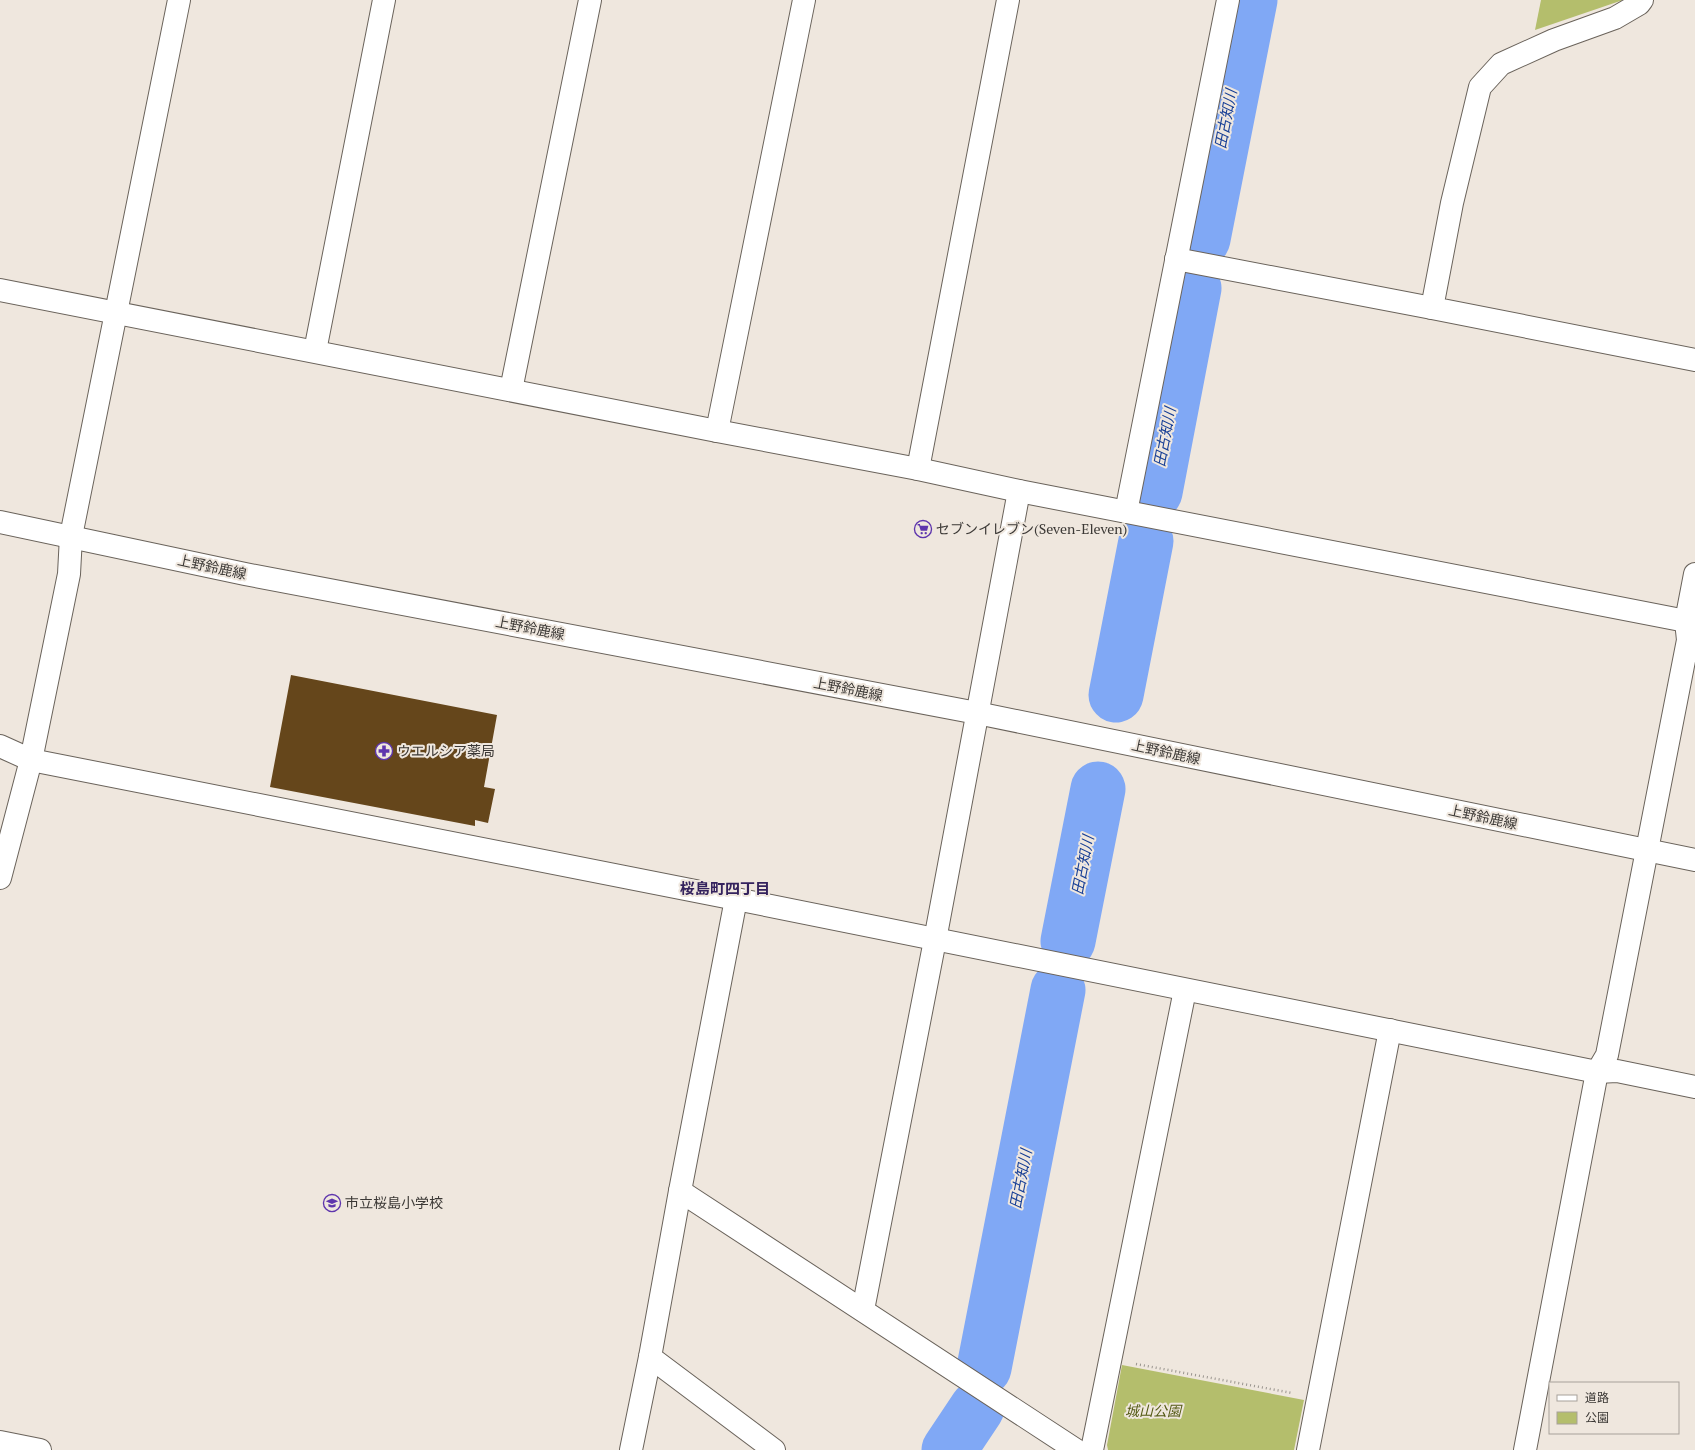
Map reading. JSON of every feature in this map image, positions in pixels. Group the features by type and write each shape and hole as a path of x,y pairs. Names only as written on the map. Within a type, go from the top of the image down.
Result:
{"street":[{"path":"0,878 31,760 69,574 71,536 178,0"},
{"path":"315,351 384,0"},
{"path":"511,390 590,0"},
{"path":"717,431 804,0"},
{"path":"918,469 1008,0"},
{"path":"1126,512 1228,0"},
{"path":"1432,308 1452,203 1480,87 1502,64 1554,40 1615,18 1639,4 1642,0"},
{"path":"1176,259 1695,360"},
{"path":"0,290 918,469 1019,491 1686,621"},
{"path":"863,1310 935,940 976,713 1019,491"},
{"name":"上野鈴鹿線","path":"0,522 245,574 976,713 1695,860"},
{"path":"1525,1450 1597,1072 1607,1055 1688,640 1686,621 1695,574"},
{"path":"0,746 31,760 736,899 1597,1072 1617,1071 1695,1087"},
{"path":"631,1450 650,1357 736,899"},
{"path":"1092,1450 1185,990"},
{"path":"1308,1450 1390,1030"},
{"path":"680,1191 1076,1450"},
{"path":"650,1357 774,1450"},
{"path":"0,1442 40,1450"}],"path":[{"path":"1110,1359 1318,1398"}],"green space":[{"path":"1541,0 1623,0 1535,30"},
{"name":"城山公園","path":"1122,1365 1304,1400 1294,1450 1108,1450 1107,1445"}],"building":[{"name":"ウエルシア薬局","path":"291,675 497,715 484,787 495,789 488,823 475,820 475,826 270,787"}],"waterway":[{"name":"田古知川","path":"1203,239 1250,0"},
{"name":"田古知川","path":"1155,492 1194,288"},
{"name":"田古知川","path":"1116,695 1146,541"},
{"name":"田古知川","path":"1068,941 1098,789"},
{"name":"田古知川","path":"984,1368 1058,990"},
{"name":"田古知川","path":"949,1450 977,1408"}],"place":[{"name":"セブンイレブン(Seven-Eleven)","path":"923,529"},
{"name":"ウエルシア薬局","path":"384,751"},
{"name":"市立桜島小学校","path":"332,1203"}],"district":[{"name":"桜島町四丁目","path":"725,889"}]}
